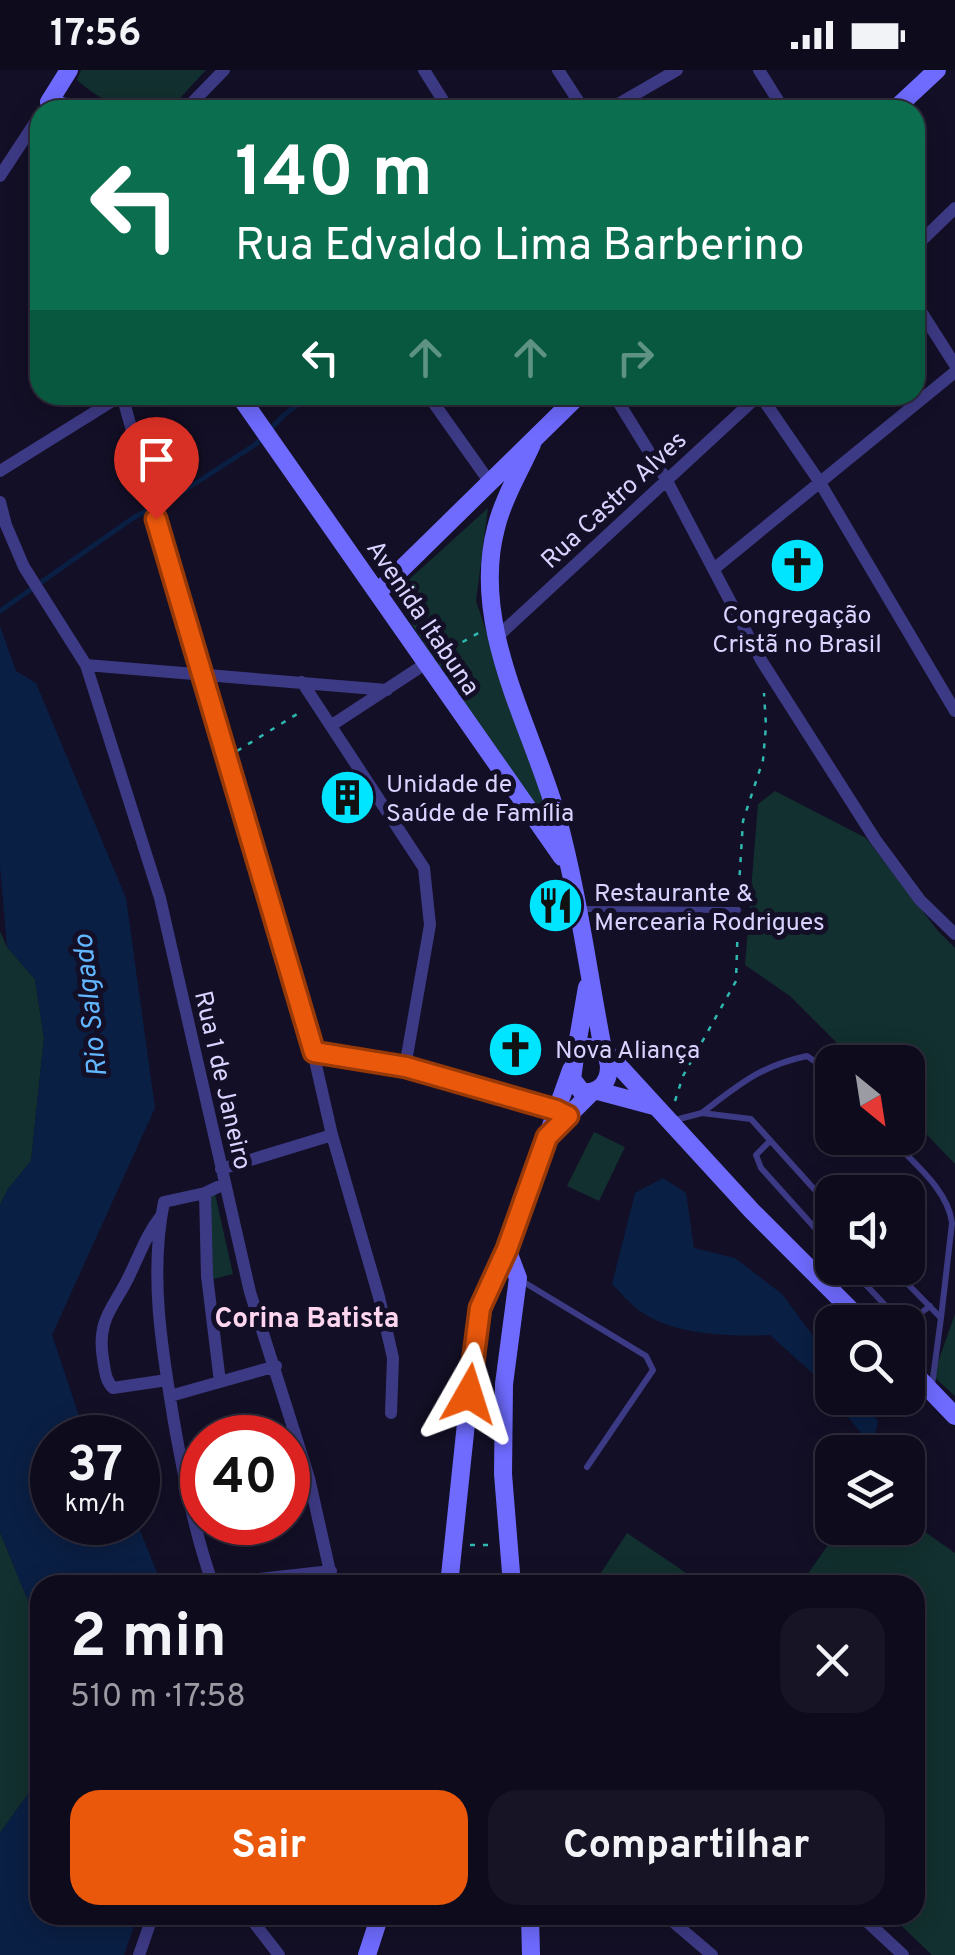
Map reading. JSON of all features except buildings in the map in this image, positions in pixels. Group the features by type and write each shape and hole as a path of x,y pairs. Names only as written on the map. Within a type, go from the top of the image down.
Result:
{"main road":[{"path":"50,100 69,70"},
{"path":"905,100 937,70"},
{"name":"Avenida Itabuna","path":"246,405 569,867"},
{"path":"378,592 569,405"},
{"path":"532,444 494,532 490,586 497,633 547,784 569,867 609,1072 595,1092 562,1113"},
{"path":"450,1575 477,1318 507,1249 547,1137 562,1113 589,976"},
{"path":"573,1063 588,1046 605,1052 846,1305"},
{"path":"573,1063 578,1089 654,1106"},
{"path":"507,1249 518,1278 504,1384 503,1474 511,1575"},
{"path":"925,1384 955,1416"},
{"path":"367,1955 377,1925"},
{"path":"530,1925 531,1955"}],"street":[{"path":"195,100 224,70"},
{"path":"424,70 442,100"},
{"path":"558,70 578,100"},
{"path":"625,100 677,70"},
{"path":"759,70 778,100"},
{"path":"0,176 30,130"},
{"path":"925,237 955,208"},
{"path":"925,318 955,368 925,393"},
{"path":"0,470 106,405"},
{"path":"125,405 199,672 314,1052 332,1135 388,1334 394,1383 390,1413"},
{"path":"435,405 491,484"},
{"path":"620,405 667,481 761,660 875,839 920,900 955,934"},
{"name":"Rua Castro Alves","path":"497,633 748,405"},
{"path":"766,405 819,481 955,711"},
{"path":"715,568 910,405"},
{"name":"Rua 1 de Janeiro","path":"0,502 6,525 31,579 86,665 160,898 250,1292 309,1478 331,1575"},
{"path":"332,725 425,664"},
{"path":"86,665 388,690"},
{"path":"302,682 424,868 430,925 406,1067"},
{"path":"314,1052 406,1067 562,1113"},
{"path":"221,1169 332,1135"},
{"path":"209,1575 192,1520 167,1380 157,1295 164,1202 205,1193 224,1184"},
{"path":"205,1193 208,1276 220,1382"},
{"path":"162,1214 142,1243 132,1271 109,1308 103,1322 102,1353 112,1388 167,1380"},
{"path":"170,1396 276,1366"},
{"path":"139,1955 149,1925"},
{"path":"256,1925 279,1955"},
{"path":"677,1925 712,1955"},
{"path":"871,1925 903,1955"}],"lane":[{"path":"577,909 738,910"},
{"path":"668,1122 702,1112 758,1071 778,1062 806,1056 815,1062"},
{"path":"702,1112 750,1119 815,1190"},
{"path":"770,1141 756,1155 761,1168 815,1228"},
{"path":"905,1155 951,1211 932,1391"},
{"path":"518,1278 646,1356 652,1364 653,1370 587,1467"},
{"path":"867,1285 886,1305"},
{"path":"909,1285 940,1318"},
{"path":"925,1309 930,1306"}],"path":[{"path":"425,664 476,633 497,633"},
{"path":"668,1122 684,1076 736,982 743,820 763,760 764,693"},
{"path":"225,758 316,702"},
{"path":"454,1544 509,1545"}],"green space":[{"path":"81,70 206,70 178,100 106,100 77,80"},
{"path":"488,508 476,601 554,830 446,679 393,594"},
{"path":"775,791 866,838 955,948 955,1164 925,1133 925,1045 839,1045 790,996 745,965 758,804"},
{"path":"0,931 7,947 35,979 44,1038 31,1161 0,1205"},
{"path":"594,1132 625,1147 599,1201 567,1186"},
{"path":"215,1194 233,1274 213,1279 207,1196"},
{"path":"955,1314 955,1396 933,1376"},
{"path":"0,1532 30,1606 30,1792 0,1833"},
{"path":"925,1532 955,1553 955,1955 932,1955 900,1925 925,1925 925,1575 807,1575 828,1545 925,1545"},
{"path":"627,1533 689,1575 600,1575"}],"water":[{"name":"Rio Salgado","path":"0,626 16,671 36,683 126,898 155,1108 52,1335 79,1415 30,1415 30,1545 146,1545 158,1575 30,1575 30,1606 0,1532 0,1205 31,1161 44,1038 35,979 7,947 0,866"},
{"path":"663,1178 686,1193 694,1248 735,1258 782,1294 815,1338 815,1377 770,1335 685,1330 653,1319 629,1302 612,1284 635,1193"},
{"path":"846,1415 873,1415 878,1421 875,1435 861,1433"},
{"path":"30,1792 30,1925 134,1925 124,1955 0,1955 0,1833"}],"waterway":[{"path":"0,611 133,518 256,444 298,405"}],"place":[{"name":"Congregação Cristã no Brasil","path":"797,565"},
{"name":"Unidade de Saúde de Família","path":"347,797"},
{"name":"Restaurante & Mercearia Rodrigues","path":"555,906"},
{"name":"Nova Aliança","path":"516,1049"}],"district":[{"name":"Corina Batista","path":"307,1317"}],"route":[{"path":"156,519 314,1052 406,1067 568,1116 547,1137 507,1249 480,1308 469,1394"}]}
